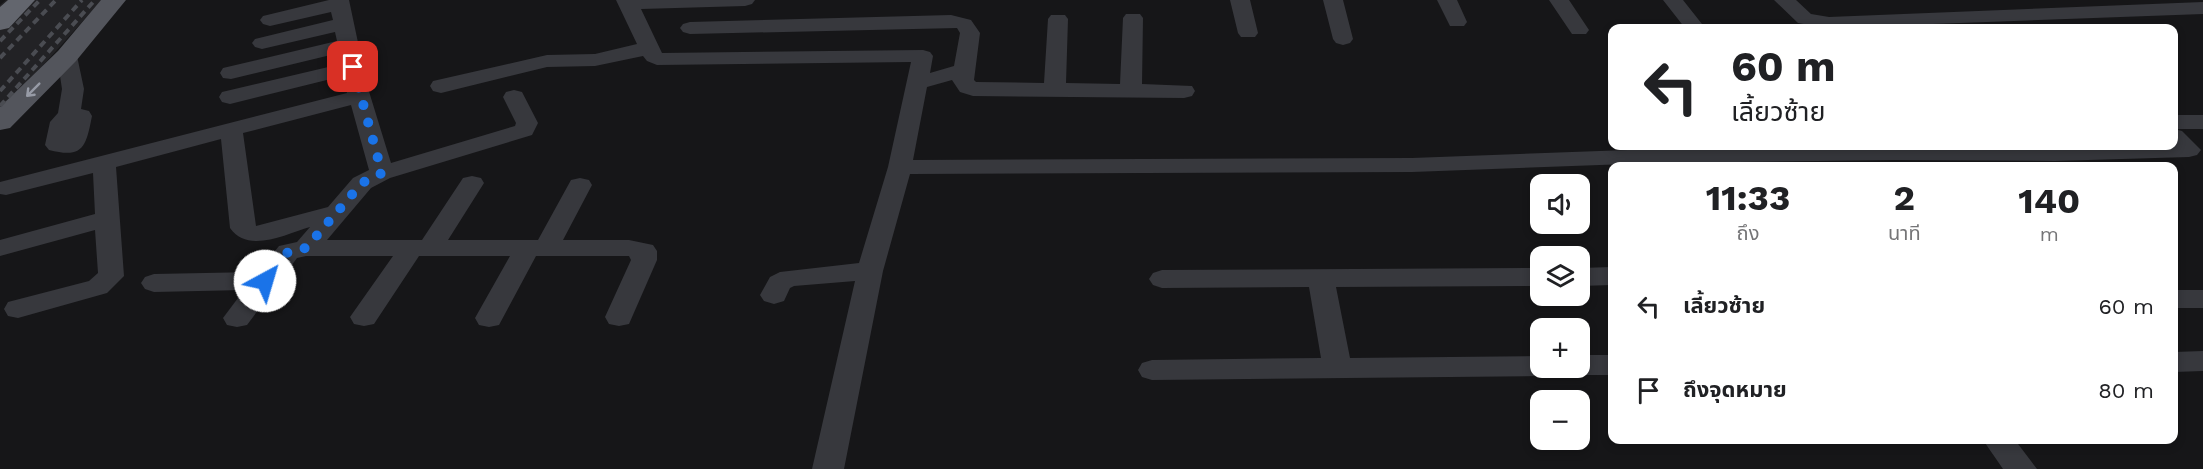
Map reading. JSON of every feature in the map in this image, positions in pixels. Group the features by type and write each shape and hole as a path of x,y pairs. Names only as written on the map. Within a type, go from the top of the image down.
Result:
{"highway":[{"path":"0,22 22,0"}],"main road":[{"path":"0,122 67,56 114,0"}],"street":[{"path":"745,0 627,2 654,57 663,60 921,55 924,58 900,167 870,271 828,469"},
{"path":"1239,0 1248,33"},
{"path":"1333,0 1343,39"},
{"path":"1447,0 1457,22"},
{"path":"1559,0 1579,30"},
{"path":"1673,0 1692,24"},
{"path":"1784,0 1805,19 1818,23 2081,15 2203,8"},
{"path":"2061,0 2081,15"},
{"path":"270,20 341,9"},
{"path":"262,43 341,9"},
{"path":"341,9 360,96 382,173"},
{"path":"2020,16 2031,24"},
{"path":"1131,91 1133,18"},
{"path":"1055,90 1058,19"},
{"path":"690,28 951,21 964,24 970,33 963,80 968,87 973,89 1184,91"},
{"path":"893,48 898,22"},
{"path":"231,73 348,45"},
{"path":"441,86 547,61 595,60 649,48"},
{"path":"67,56 73,89 69,115 61,122 57,145 68,147 73,163 93,165"},
{"path":"230,97 353,67"},
{"path":"918,83 965,70"},
{"path":"6,188 360,96"},
{"path":"306,248 362,183 382,173 524,130 527,123 514,97"},
{"path":"2178,122 2203,122"},
{"path":"231,129 243,228 249,233 256,234 337,212"},
{"path":"1637,162 1787,160 1824,150"},
{"path":"900,167 1608,162"},
{"path":"18,309 98,287 111,276 107,219 93,165"},
{"path":"364,317 472,183"},
{"path":"489,318 580,185"},
{"path":"0,248 107,219"},
{"path":"237,318 288,252 306,248 629,248 644,251 644,260 619,316"},
{"path":"774,295 779,283 789,278 870,271"},
{"path":"1590,276 1608,276"},
{"path":"1162,279 1530,277"},
{"path":"1321,278 1337,366"},
{"path":"154,283 265,281"},
{"path":"2178,299 2203,299"},
{"path":"2178,362 2203,361"},
{"path":"1590,365 1608,365"},
{"path":"1152,370 1337,366 1530,366"},
{"path":"2001,444 2021,469"}],"shaded area":[{"path":"6,0 102,0 0,113 0,5"}],"railway":[{"path":"0,41 40,0"},
{"path":"0,58 56,0"},
{"path":"0,91 82,0"},
{"path":"0,106 95,0"}],"route":[{"path":"265,281 288,252 306,248 362,183 382,173 356,85 353,67"}]}
